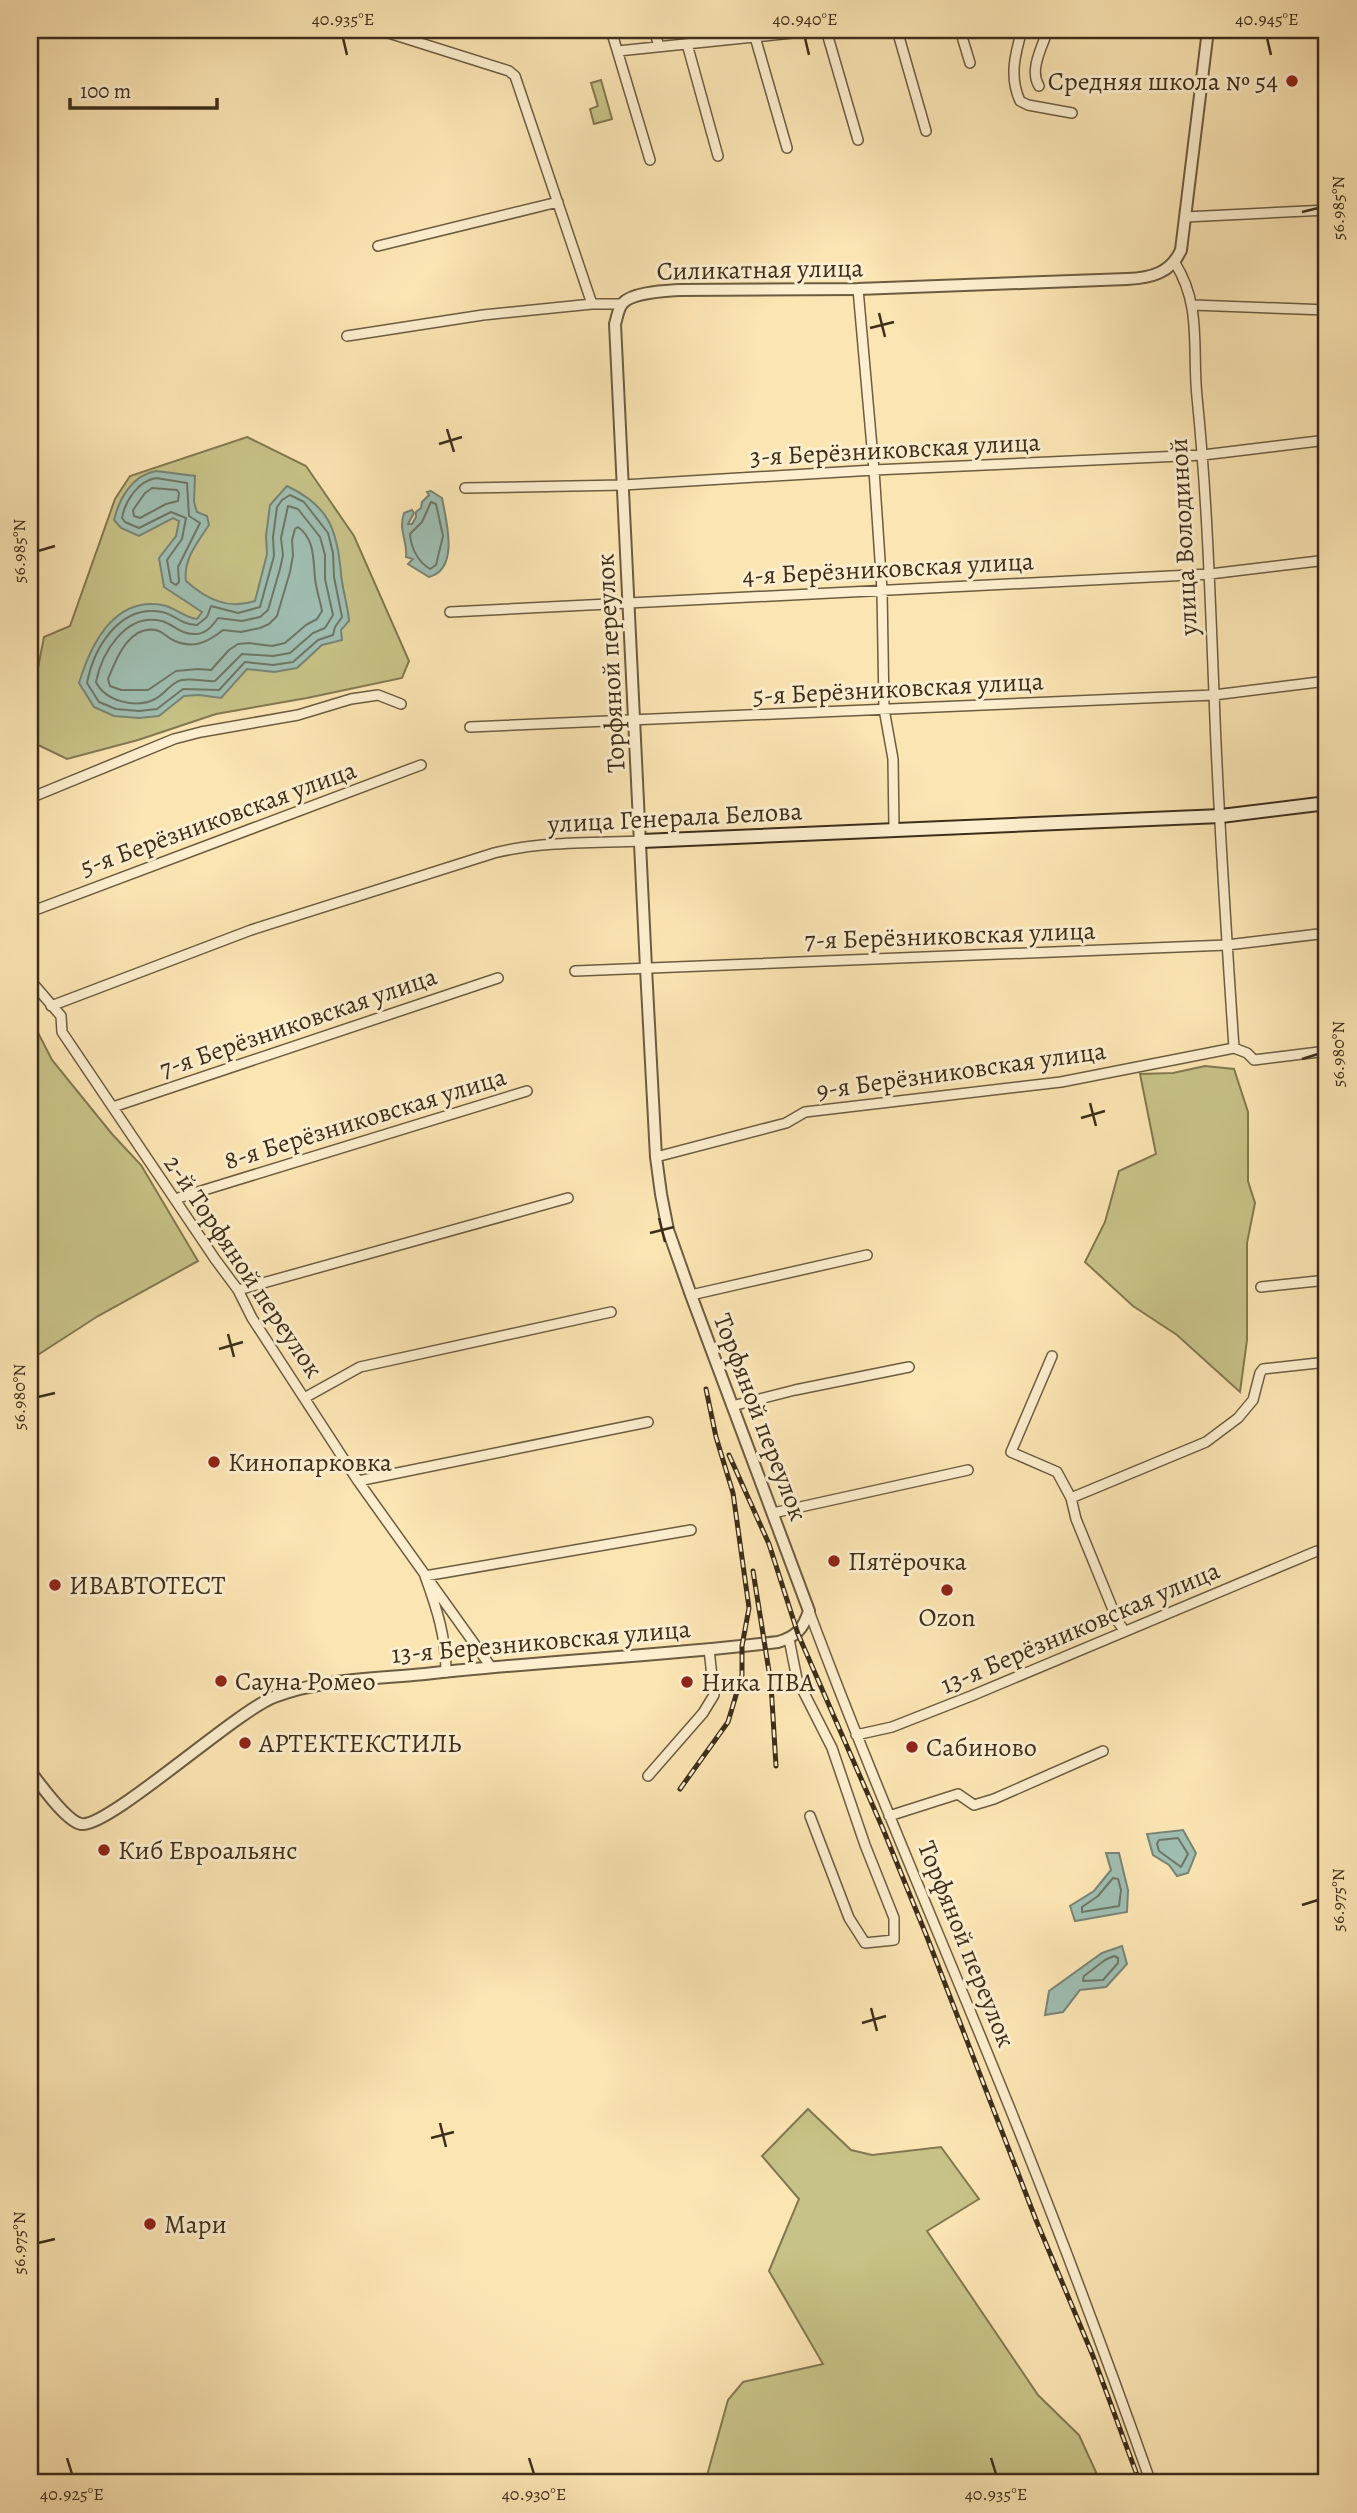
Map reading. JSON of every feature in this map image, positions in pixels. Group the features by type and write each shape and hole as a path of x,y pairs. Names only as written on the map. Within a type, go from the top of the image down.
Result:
{"main road":[{"name":"улица Генерала Белова","path":"642,841 1221,816 1327,803"}],"street":[{"path":"379,30 509,71 515,76 592,304"},
{"path":"611,30 650,160"},
{"path":"654,30 659,46"},
{"path":"703,42 707,30"},
{"path":"618,51 756,33 817,30 858,140"},
{"path":"897,30 926,131"},
{"path":"960,30 970,63"},
{"path":"1022,30 1013,79 1020,101 1072,113"},
{"path":"1039,86 1035,71 1048,30"},
{"path":"1175,263 1181,250 1206,30"},
{"path":"756,33 787,148"},
{"path":"687,44 718,156"},
{"path":"378,246 558,202"},
{"path":"1185,217 1327,209"},
{"name":"Силикатная улица","path":"347,337 483,315 592,304 621,304 628,299 650,293 679,290 858,289 1140,278 1159,274 1175,263"},
{"name":"улица Володиной","path":"1175,263 1184,277 1194,305 1195,381 1203,455 1210,574 1214,695 1234,1048"},
{"path":"858,289 882,590 884,709 893,760 894,830"},
{"name":"Торфяной переулок","path":"621,304 615,324 642,841 646,968 656,1157 668,1230 856,1735 1025,2145 1151,2483"},
{"path":"1194,305 1327,310"},
{"name":"3-я Берёзниковская улица","path":"465,488 623,485 1203,455 1327,440"},
{"name":"4-я Берёзниковская улица","path":"450,612 1210,574 1327,560"},
{"name":"5-я Берёзниковская улица","path":"470,727 1214,695 1327,681"},
{"path":"30,798 163,744 201,732 298,715 351,699 378,695 401,704"},
{"name":"5-я Берёзниковская улица","path":"30,912 422,765"},
{"name":"улица Генерала Белова","path":"51,1006 251,930 494,853 550,844 642,841"},
{"name":"7-я Берёзниковская улица","path":"575,971 1227,945 1327,933"},
{"name":"7-я Берёзниковская улица","path":"113,1107 498,978"},
{"name":"2-й Торфяной переулок","path":"30,980 61,1016 62,1032 238,1290 252,1318 306,1397 358,1481 491,1667"},
{"path":"1234,1048 1247,1053 1254,1060 1327,1051"},
{"name":"9-я Берёзниковская улица","path":"656,1157 786,1123 805,1112 1061,1082 1234,1048"},
{"name":"8-я Берёзниковская улица","path":"175,1199 527,1091"},
{"path":"238,1290 568,1198"},
{"path":"691,1295 867,1255"},
{"path":"1261,1287 1327,1280"},
{"path":"306,1397 360,1367 611,1312"},
{"path":"1052,1356 1011,1452 1057,1472 1071,1498 1076,1519 1118,1622 1124,1630"},
{"path":"1071,1498 1206,1442 1238,1418 1253,1400 1262,1370 1327,1362"},
{"path":"733,1406 795,1390 909,1367"},
{"path":"358,1481 648,1422"},
{"path":"773,1513 968,1470"},
{"path":"425,1576 691,1530"},
{"name":"13-я Берёзниковская улица","path":"856,1735 892,1727 971,1696 1317,1550"},
{"name":"2-й Торфяной переулок","path":"425,1576 446,1646 446,1672"},
{"path":"809,1611 805,1625 789,1639 797,1679 832,1748 865,1845 894,1918 894,1940 865,1942 849,1919 810,1816"},
{"name":"13-я Березниковская улица","path":"30,1772 67,1814 80,1824 90,1823 149,1786 244,1714 272,1698 315,1686 789,1639"},
{"path":"648,1776 704,1713 714,1695 709,1649"},
{"path":"890,1816 958,1794 974,1805 994,1799 1103,1751"}],"shaded area":[{"path":"601,80 612,119 594,124 590,109 598,106 591,83"},
{"path":"247,437 306,466 354,536 409,661 402,678 216,714 138,740 67,759 30,741 30,709 44,637 70,626 115,499 130,476"},
{"path":"30,1017 52,1060 141,1165 198,1261 98,1316 30,1360"},
{"path":"1205,1066 1234,1069 1248,1112 1248,1181 1255,1203 1247,1243 1247,1340 1240,1392 1177,1335 1133,1306 1085,1262 1105,1222 1119,1171 1156,1154 1140,1074 1173,1073"},
{"path":"808,2109 851,2150 872,2155 941,2147 979,2199 927,2231 1038,2395 1079,2435 1101,2483 700,2483 706,2479 728,2400 743,2382 823,2364 769,2271 799,2199 762,2156"}],"water":[{"path":"156,471 195,476 194,502 197,512 207,516 209,525 189,558 186,581 210,598 227,603 255,601 267,554 270,505 287,486 313,502 328,520 337,544 349,621 341,630 342,640 322,645 297,668 274,672 247,669 221,698 184,696 159,716 114,716 94,707 79,683 98,639 118,616 130,608 145,604 167,606 197,619 202,612 164,587 159,558 176,536 179,521 173,518 139,536 121,528 114,520 119,504 133,483"},
{"path":"431,491 442,498 449,543 445,564 439,572 429,577 408,564 413,559 406,557 402,526 404,513 412,510 414,513 408,524 412,524 416,512 429,495 427,492"},
{"path":"1183,1830 1196,1853 1188,1873 1177,1876 1169,1865 1153,1855 1147,1834"},
{"path":"1106,1853 1119,1853 1128,1890 1127,1912 1075,1921 1070,1906 1094,1891 1111,1870"},
{"path":"1122,1946 1127,1964 1106,1987 1080,1990 1063,2012 1045,2015 1049,1991 1102,1953"}],"railway":[{"path":"680,1789 728,1722 742,1675 742,1646 749,1608 733,1493 716,1437 706,1389"},
{"path":"729,1455 769,1544 798,1634 927,1937 1036,2220 1093,2356 1140,2483"},
{"path":"753,1571 771,1684 776,1766"}],"place":[{"name":"Средняя школа № 54","path":"1292,81"},
{"name":"Кинопарковка","path":"214,1462"},
{"name":"Пятёрочка","path":"834,1561"},
{"name":"ИВАВТОТЕСТ","path":"55,1585"},
{"name":"Ozon","path":"947,1590"},
{"name":"Сауна Ромео","path":"221,1681"},
{"name":"Ника ПВА","path":"687,1682"},
{"name":"АРТЕКТЕКСТИЛЬ","path":"245,1743"},
{"name":"Сабиново","path":"912,1747"},
{"name":"Киб Евроальянс","path":"104,1850"},
{"name":"Мари","path":"150,2224"}]}
